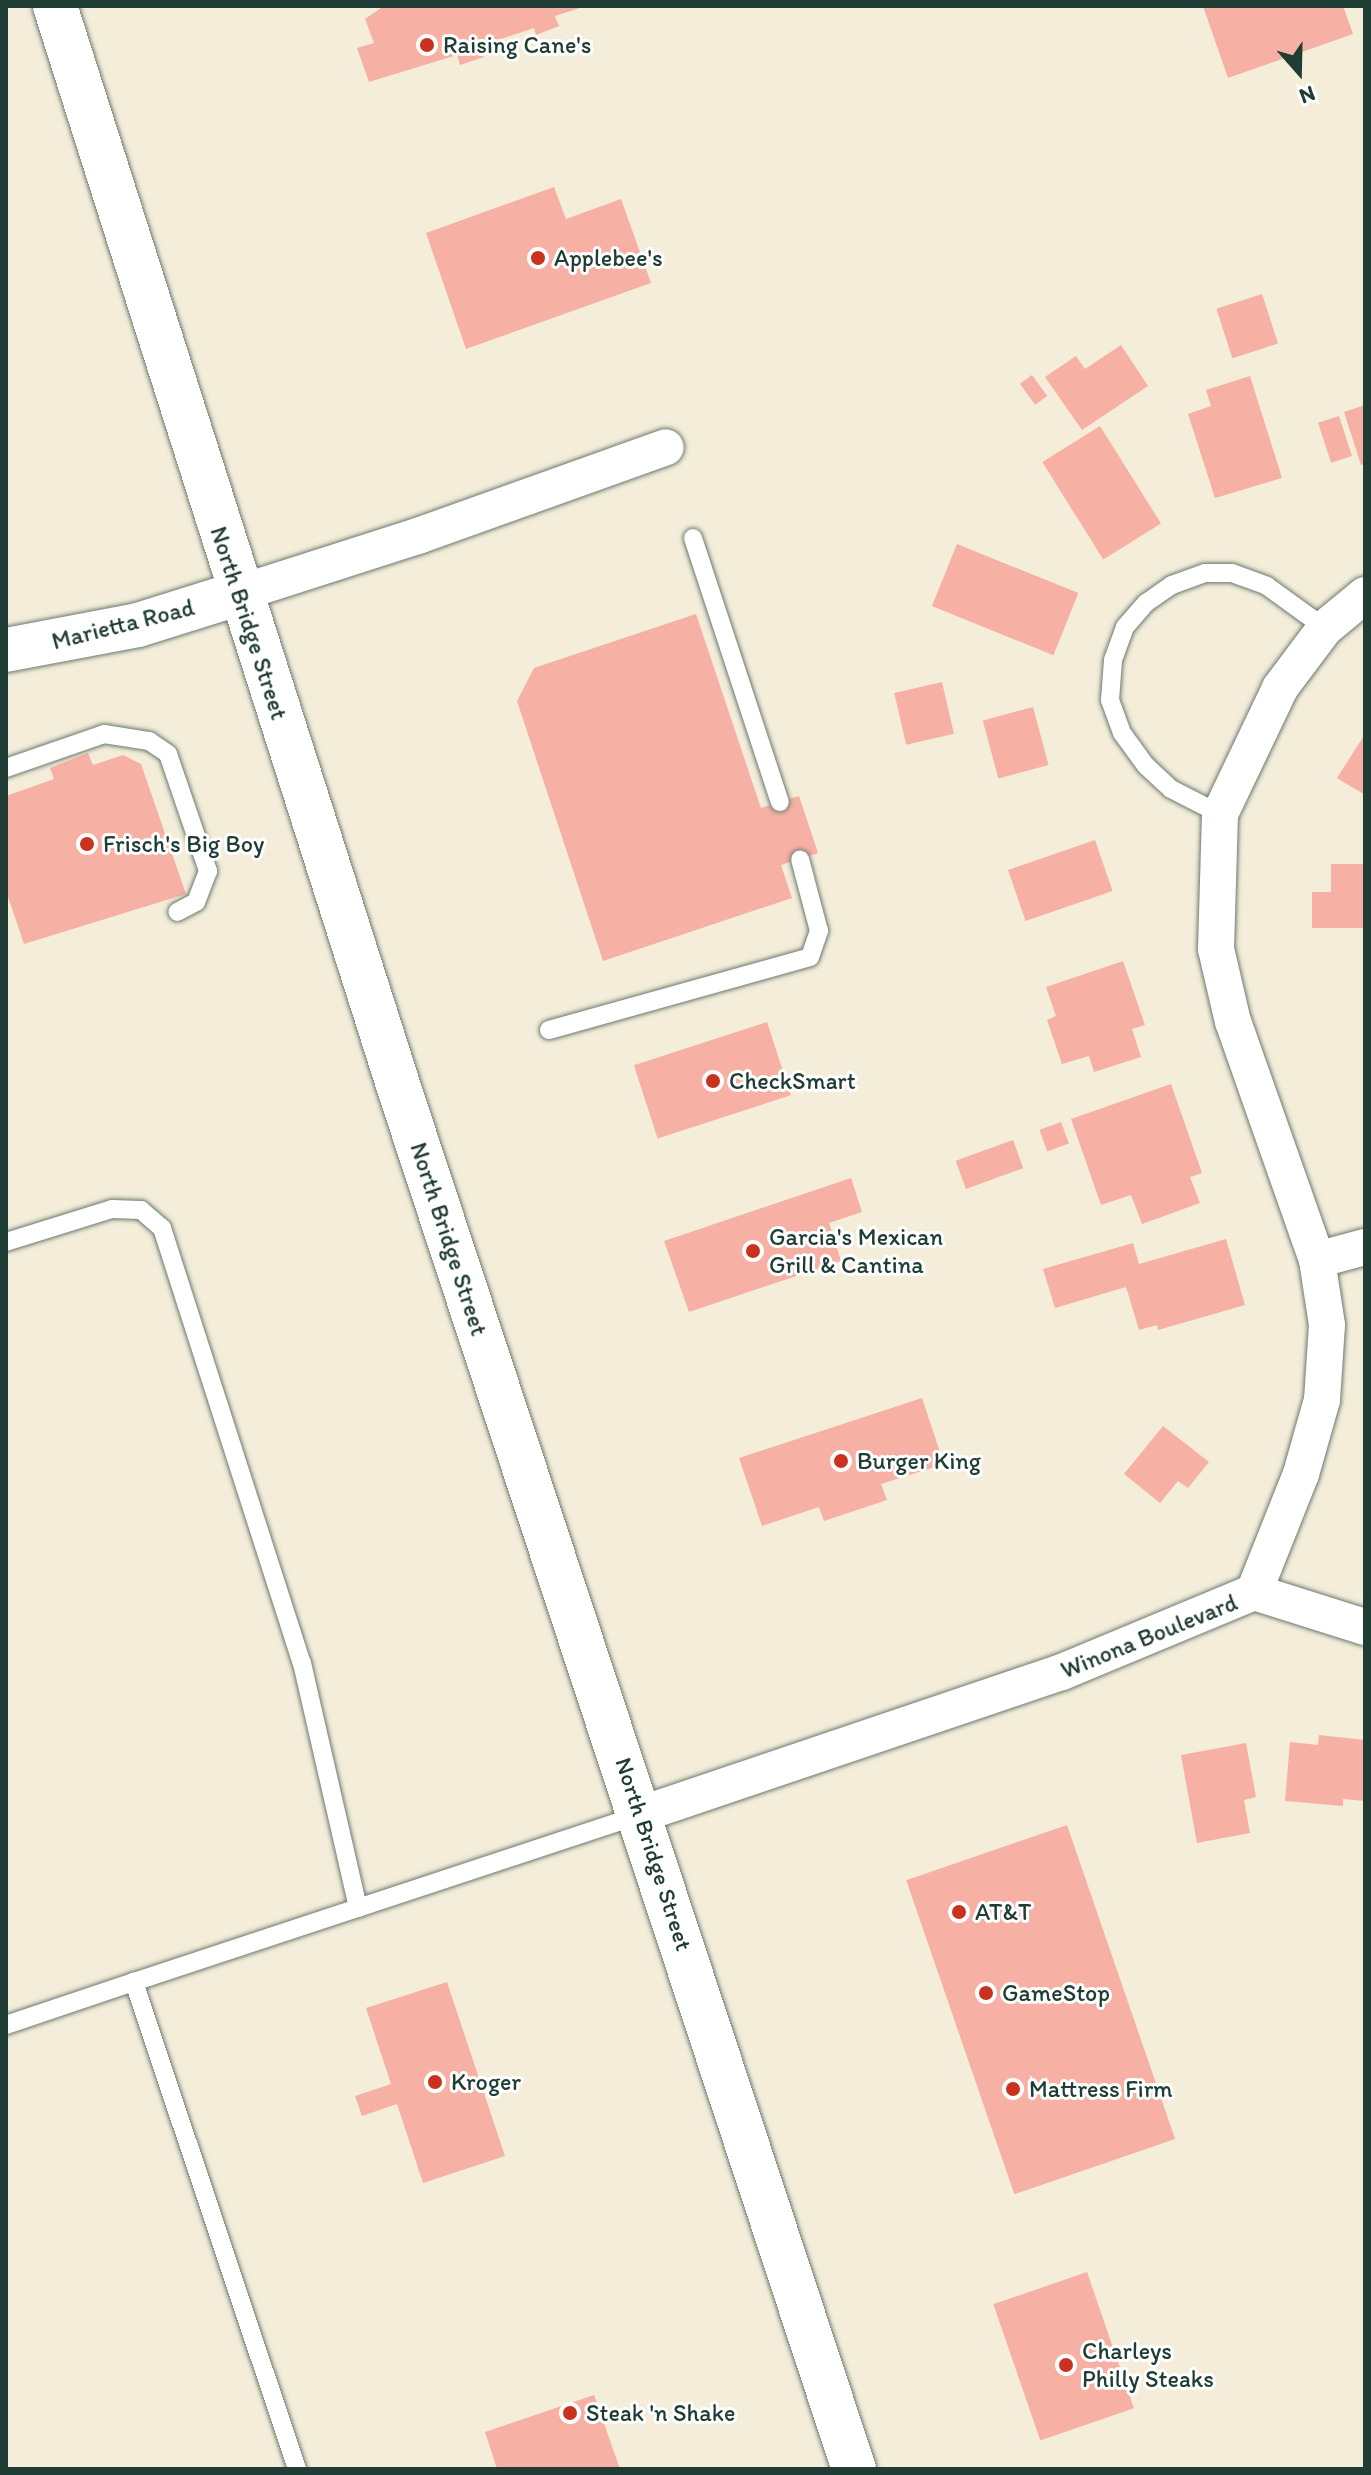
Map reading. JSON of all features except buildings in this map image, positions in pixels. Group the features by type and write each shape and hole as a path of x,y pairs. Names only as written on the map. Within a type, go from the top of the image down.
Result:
{"main road":[{"name":"North Bridge Street","path":"55,6 240,593 854,2469"},
{"name":"Marietta Road","path":"6,650 138,625 240,593"}],"street":[{"path":"240,593 666,447"},
{"name":"Winona Boulevard","path":"642,1814 1076,1667 1254,1592 1301,1474 1322,1400 1327,1325 1317,1260 1233,1022 1216,949 1220,814 1280,688 1325,628 1365,595"},
{"path":"1317,1260 1365,1247"},
{"path":"1254,1592 1365,1627"}],"lane":[{"path":"693,538 780,802"},
{"path":"1220,814 1171,789 1122,733 1110,700 1113,660 1125,627 1146,603 1172,585 1205,573 1232,573 1267,586 1325,628"},
{"path":"6,768 104,734 149,741 168,754 208,871 196,902 177,912"},
{"path":"549,1030 810,957 819,931 800,859"},
{"path":"6,1242 112,1209 141,1210 162,1228 302,1663 358,1908"},
{"path":"6,2025 642,1814"},
{"path":"134,1982 297,2469"}],"place":[{"name":"Raising Cane's","path":"427,45"},
{"name":"Applebee's","path":"538,258"},
{"name":"Frisch's Big Boy","path":"87,844"},
{"name":"CheckSmart","path":"713,1081"},
{"name":"Garcia's Mexican Grill & Cantina","path":"753,1251"},
{"name":"Burger King","path":"841,1461"},
{"name":"AT&T","path":"959,1912"},
{"name":"GameStop","path":"986,1993"},
{"name":"Kroger","path":"435,2082"},
{"name":"Mattress Firm","path":"1013,2089"},
{"name":"Charleys Philly Steaks","path":"1066,2365"},
{"name":"Steak 'n Shake","path":"570,2413"}]}
